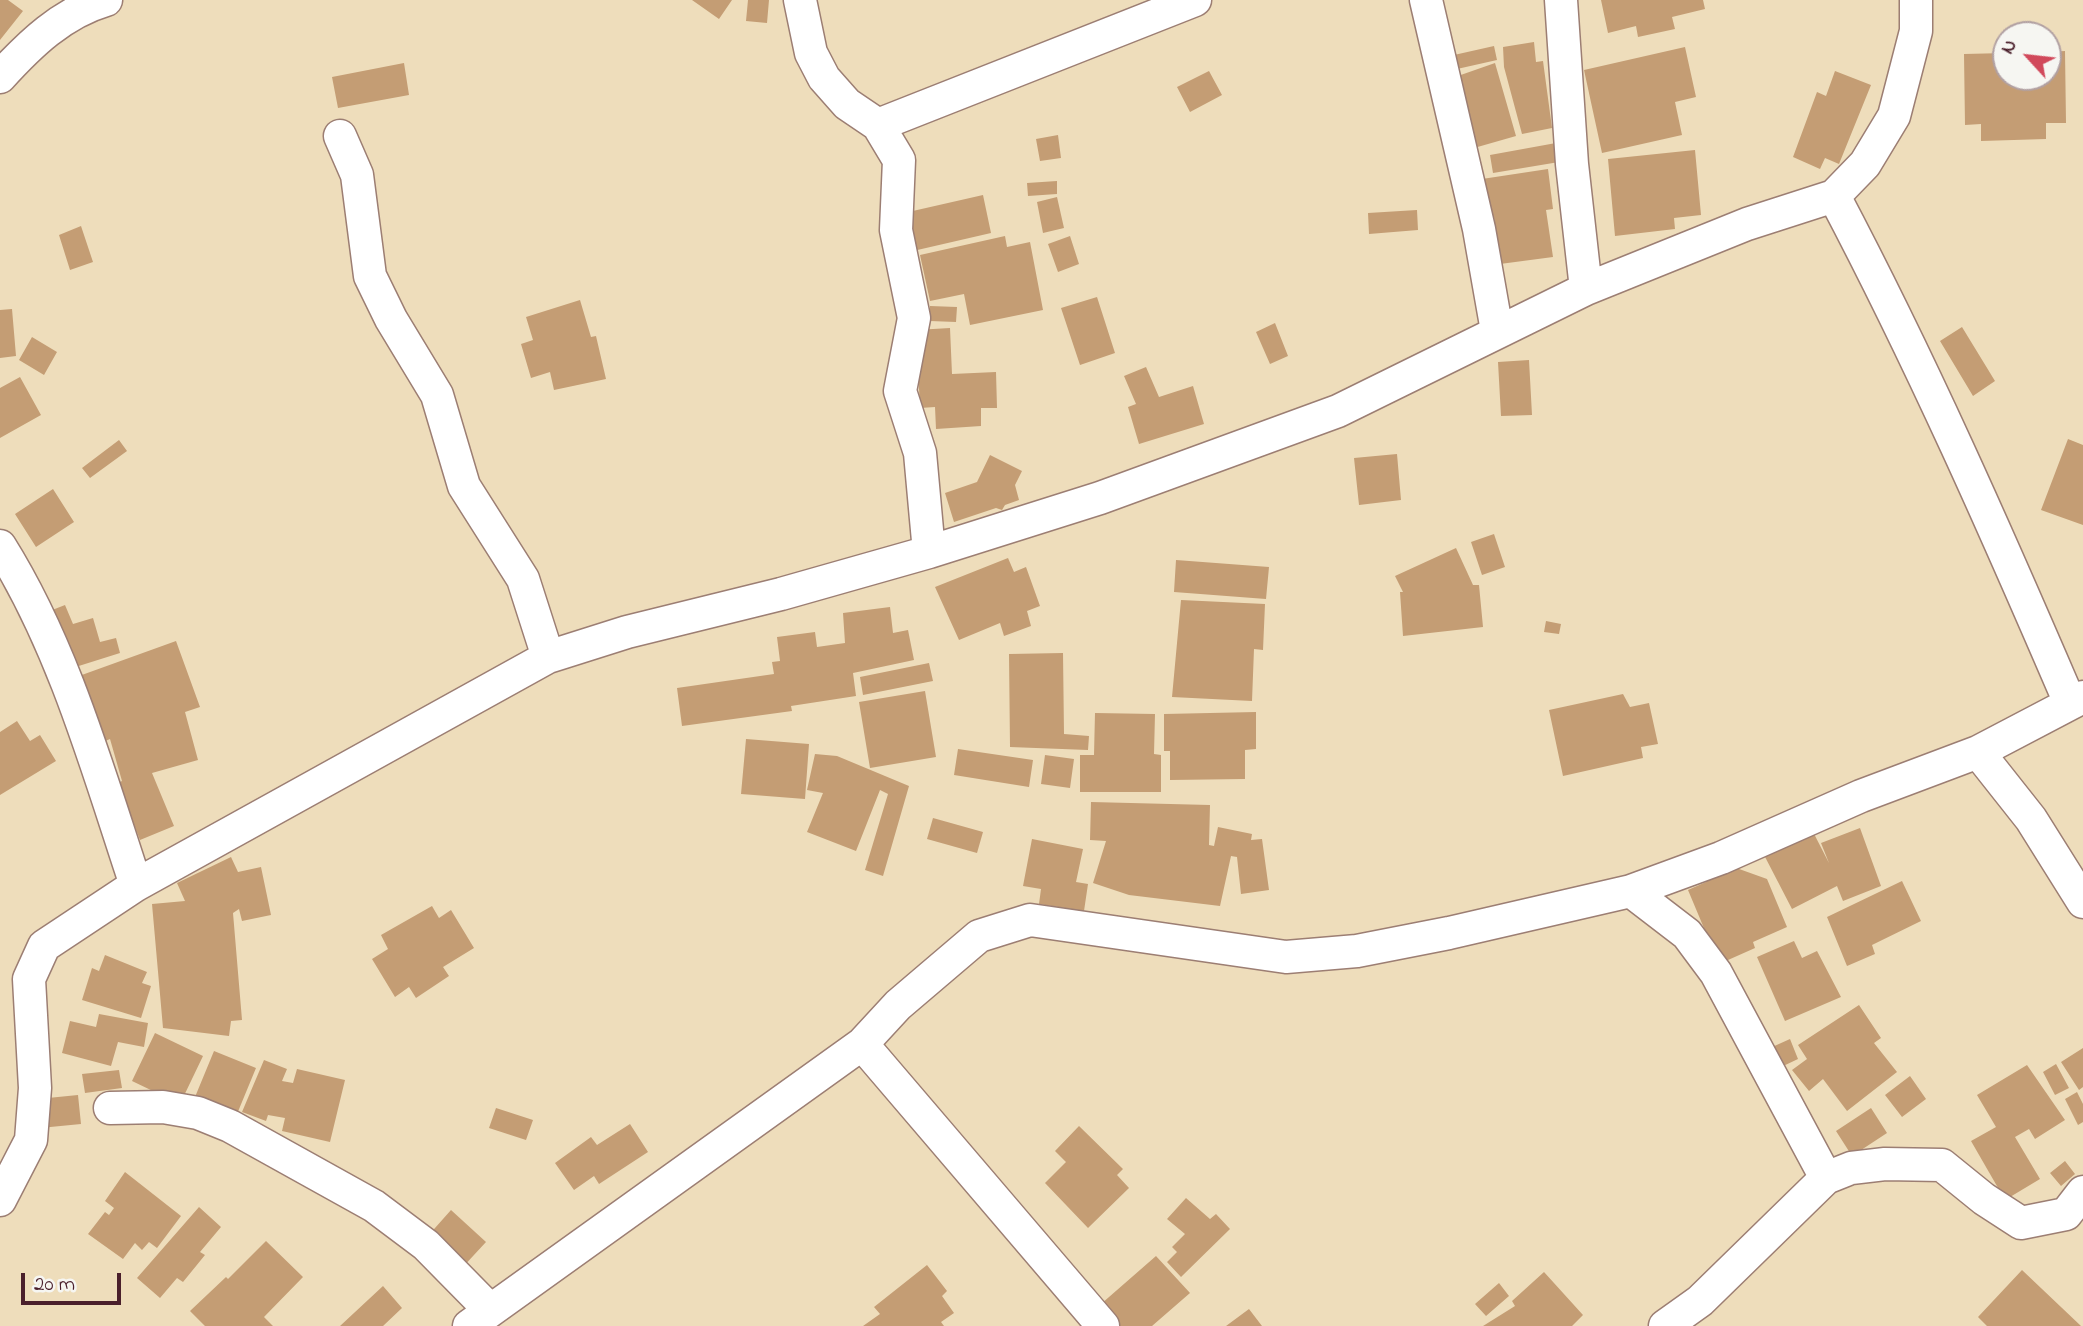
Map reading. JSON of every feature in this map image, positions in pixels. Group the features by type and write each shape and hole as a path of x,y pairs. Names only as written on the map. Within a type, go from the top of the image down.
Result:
{"street":[{"path":"0,77 46,30 88,5 106,0"},
{"path":"800,0 811,53 824,78 847,104 878,125 899,160 896,230 914,318 900,391 920,453 929,552"},
{"path":"878,125 1195,0"},
{"path":"1426,0 1479,229 1497,331"},
{"path":"1562,0 1572,164 1586,289"},
{"path":"0,1200 31,1140 36,1088 29,979 44,946 136,885 548,657 628,632 781,594 929,552 1100,498 1338,411 1586,289 1747,224 1834,196 1865,164 1894,116 1916,31 1916,0"},
{"path":"340,136 358,174 370,276 391,319 437,395 464,486 523,579 548,657"},
{"path":"110,1108 163,1107 198,1113 230,1126 374,1206 426,1245 479,1321 862,1044 898,1005 979,936 1030,920 1092,927 1255,954 1314,957 1449,933 1631,891 1721,858 1860,796 1978,752 2076,700 1884,290 1834,196"},
{"path":"0,547 22,582 59,669 96,762 136,885"},
{"path":"1978,752 2031,819 2083,902"},
{"path":"1631,891 1688,934 1716,973 1826,1178"},
{"path":"862,1044 1102,1326"},
{"path":"1665,1326 1700,1301 1826,1178 1851,1167 1942,1164 1984,1199 2021,1223 2066,1214 2083,1192"}],"building":[{"path":"0,0 8,0 23,11 0,40"},
{"path":"692,0 732,0 719,19"},
{"path":"748,0 769,0 767,23 746,21"},
{"path":"1601,0 1703,0 1705,9 1672,17 1675,29 1638,37 1636,26 1608,33"},
{"path":"1534,42 1536,62 1543,61 1552,128 1522,134 1504,67 1503,47"},
{"path":"1494,46 1497,60 1457,69 1454,55"},
{"path":"1685,47 1696,97 1675,102 1682,135 1602,153 1584,70"},
{"path":"2062,51 2065,51 2066,123 2046,123 2046,139 1981,141 1981,124 1965,125 1964,54 1992,53 1992,91 2062,91"},
{"path":"404,63 409,95 338,108 332,77"},
{"path":"1495,63 1516,136 1467,150 1455,77"},
{"path":"1209,71 1222,95 1190,112 1177,87"},
{"path":"1835,71 1871,85 1839,164 1825,158 1820,169 1793,157 1817,92 1826,96"},
{"path":"1058,135 1061,158 1040,161 1036,139"},
{"path":"1556,143 1559,162 1493,173 1490,155"},
{"path":"1695,150 1701,215 1674,218 1675,229 1615,236 1608,159"},
{"path":"1548,169 1553,209 1546,210 1553,257 1500,264 1494,217 1487,218 1482,179"},
{"path":"1057,181 1057,194 1028,196 1027,183"},
{"path":"983,195 991,233 913,251 904,213"},
{"path":"1057,197 1064,228 1043,233 1037,202"},
{"path":"1417,210 1418,230 1369,234 1368,213"},
{"path":"81,226 93,262 70,270 59,235"},
{"path":"1005,236 1007,247 1030,242 1043,310 970,325 964,294 930,301 920,255"},
{"path":"1070,236 1079,264 1058,272 1048,244"},
{"path":"1097,297 1115,353 1080,365 1061,308"},
{"path":"580,300 591,337 596,336 606,379 554,390 550,372 531,378 521,344 533,340 526,317"},
{"path":"930,306 957,307 956,322 930,321"},
{"path":"12,309 16,356 0,358 0,310"},
{"path":"1275,323 1288,356 1270,364 1256,332"},
{"path":"1962,327 1995,381 1973,396 1940,341"},
{"path":"950,328 952,374 996,372 997,408 981,408 981,426 936,429 935,407 920,408 916,330"},
{"path":"32,337 57,352 44,375 19,360"},
{"path":"1529,360 1532,415 1501,416 1498,362"},
{"path":"1146,367 1159,397 1193,386 1204,424 1139,444 1128,407 1136,404 1124,376"},
{"path":"20,377 41,415 0,438 0,388"},
{"path":"2068,439 2083,445 2083,525 2041,510"},
{"path":"119,440 127,451 90,478 82,468"},
{"path":"1397,454 1401,500 1359,505 1354,458"},
{"path":"990,455 1022,471 1015,485 1019,500 1005,505 1002,510 996,508 954,522 945,493 977,482"},
{"path":"53,489 74,522 36,547 15,514"},
{"path":"1494,534 1505,567 1482,575 1471,542"},
{"path":"1456,548 1473,585 1479,585 1483,627 1403,636 1400,592 1403,592 1395,576"},
{"path":"1008,558 1014,572 1026,567 1040,606 1027,611 1031,626 1004,636 1000,623 959,640 935,587"},
{"path":"1176,560 1269,567 1266,599 1174,592"},
{"path":"1181,600 1265,604 1263,650 1254,649 1252,701 1172,697"},
{"path":"65,605 73,624 93,618 100,642 116,638 120,653 66,670 42,614"},
{"path":"890,607 893,633 908,630 914,660 853,673 856,696 791,706 792,711 682,726 677,688 774,674 772,662 780,661 777,637 815,632 817,647 845,643 843,613"},
{"path":"1546,621 1561,624 1559,634 1544,632"},
{"path":"176,641 200,707 185,712 198,760 152,773 174,826 140,840 118,783 122,781 110,739 103,742 79,676"},
{"path":"1063,653 1064,734 1089,736 1088,750 1010,747 1009,654"},
{"path":"929,663 933,681 863,695 860,677"},
{"path":"925,691 936,757 870,768 859,702"},
{"path":"1623,694 1630,707 1649,703 1658,744 1641,747 1643,758 1563,776 1549,710"},
{"path":"1256,712 1256,749 1245,750 1245,779 1170,780 1170,751 1164,751 1164,714"},
{"path":"1095,713 1155,714 1154,754 1161,755 1161,792 1080,792 1080,755 1094,755"},
{"path":"17,721 30,741 40,735 56,761 0,795 0,732"},
{"path":"746,739 809,744 805,799 741,794"},
{"path":"958,749 1033,760 1029,787 954,775"},
{"path":"815,754 837,756 909,786 883,876 865,870 888,794 880,790 856,851 807,832 823,793 807,790"},
{"path":"1045,755 1074,759 1070,788 1041,784"},
{"path":"1091,802 1210,805 1209,845 1214,846 1218,827 1252,834 1251,840 1262,839 1269,890 1241,894 1237,857 1231,856 1220,906 1129,895 1093,883 1106,841 1090,840"},
{"path":"933,818 983,832 977,853 927,839"},
{"path":"1811,828 1829,863 1821,843 1860,828 1881,886 1843,901 1837,886 1792,909 1763,853"},
{"path":"1032,839 1083,849 1076,882 1088,884 1084,911 1039,904 1041,889 1023,886"},
{"path":"231,857 238,872 261,867 271,915 242,921 239,909 233,913 242,1020 231,1021 229,1036 163,1028 152,904 185,901 177,883"},
{"path":"1728,865 1767,879 1787,927 1753,942 1755,948 1719,964 1688,890 1706,882 1703,875"},
{"path":"1902,881 1921,921 1872,945 1875,954 1847,966 1827,917"},
{"path":"432,906 439,918 451,910 474,948 443,967 449,976 416,998 409,987 395,997 372,959 388,949 381,935"},
{"path":"1794,941 1802,958 1817,951 1841,997 1785,1021 1757,957"},
{"path":"105,955 147,972 142,983 151,986 141,1018 82,1000 92,968 99,971"},
{"path":"1859,1005 1881,1038 1874,1043 1897,1072 1847,1111 1823,1079 1809,1091 1792,1070 1807,1059 1798,1045"},
{"path":"99,1014 148,1023 144,1047 118,1042 111,1066 62,1053 70,1021 96,1027"},
{"path":"155,1033 203,1056 180,1104 132,1081"},
{"path":"1790,1039 1798,1059 1779,1068 1770,1048"},
{"path":"2083,1048 2083,1087 2079,1090 2061,1062"},
{"path":"214,1051 256,1068 237,1114 195,1097"},
{"path":"264,1060 287,1069 282,1081 293,1083 297,1069 345,1080 330,1142 282,1131 285,1118 268,1115 266,1121 242,1112"},
{"path":"2056,1064 2069,1088 2055,1095 2043,1072"},
{"path":"2027,1065 2065,1120 2035,1139 2029,1129 2015,1137 2040,1179 2005,1200 1971,1141 1996,1127 1977,1095"},
{"path":"119,1070 122,1088 85,1093 82,1074"},
{"path":"1910,1076 1926,1099 1902,1117 1885,1095"},
{"path":"2077,1092 2083,1104 2083,1122 2078,1125 2065,1099"},
{"path":"78,1095 81,1124 40,1128 38,1099"},
{"path":"496,1108 533,1120 526,1140 489,1128"},
{"path":"1871,1108 1887,1133 1852,1156 1836,1131"},
{"path":"630,1124 648,1152 599,1184 594,1176 574,1190 555,1163 591,1137 597,1145"},
{"path":"1079,1126 1123,1169 1117,1175 1129,1188 1088,1228 1045,1183 1066,1162 1055,1151"},
{"path":"2065,1161 2075,1174 2061,1186 2050,1173"},
{"path":"125,1172 181,1216 157,1248 149,1242 142,1250 135,1243 123,1259 88,1234 105,1212 109,1215 114,1208 105,1201"},
{"path":"1186,1198 1210,1219 1216,1214 1230,1229 1181,1277 1167,1262 1177,1252 1172,1247 1185,1234 1167,1219"},
{"path":"199,1207 221,1227 200,1252 205,1255 183,1282 177,1278 160,1298 137,1278"},
{"path":"451,1210 486,1242 461,1269 427,1237"},
{"path":"266,1241 303,1277 264,1317 273,1326 205,1326 190,1311 226,1277 228,1279"},
{"path":"1156,1256 1190,1293 1152,1326 1120,1326 1101,1304"},
{"path":"927,1265 947,1291 942,1296 954,1313 941,1322 944,1326 863,1326 880,1314 874,1307"},
{"path":"2022,1270 2081,1326 1987,1326 1978,1317"},
{"path":"1544,1272 1583,1315 1572,1326 1483,1326 1515,1306 1512,1301"},
{"path":"1499,1283 1509,1296 1486,1316 1475,1304"},
{"path":"383,1286 402,1308 383,1326 340,1326"},
{"path":"1249,1309 1262,1326 1226,1326"}]}
